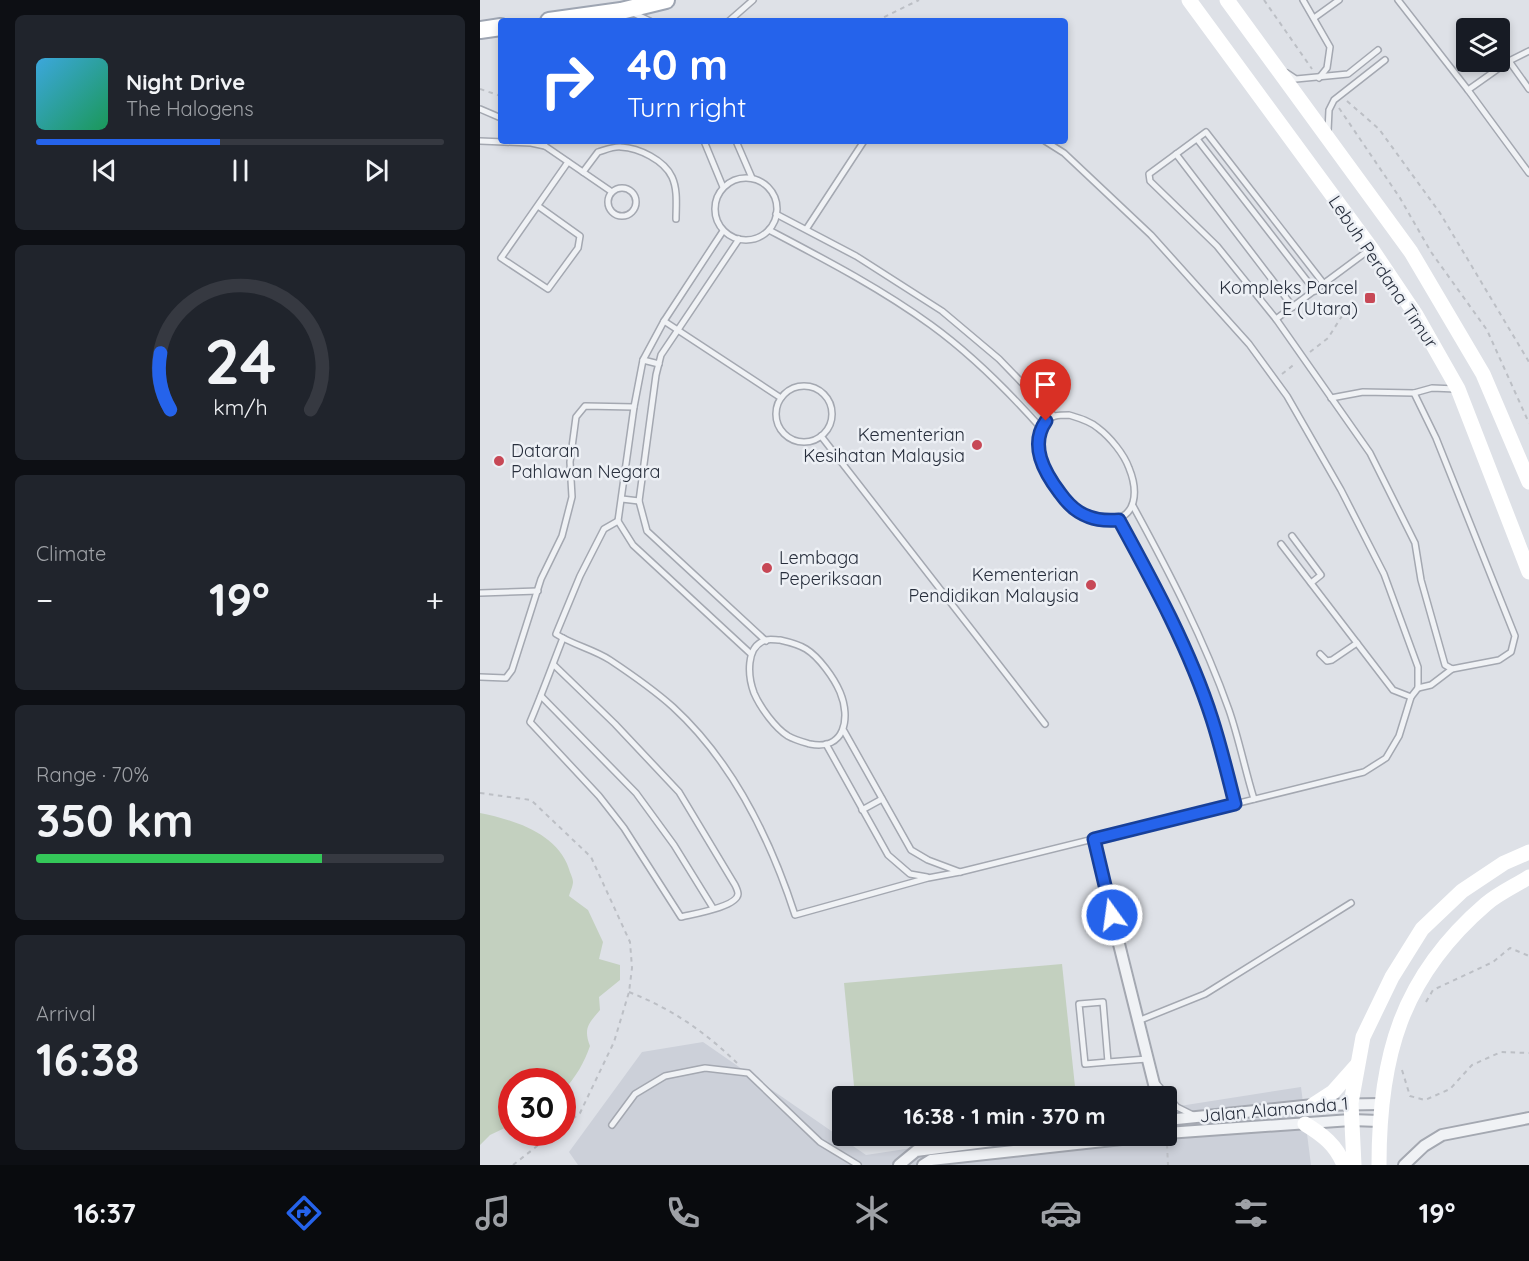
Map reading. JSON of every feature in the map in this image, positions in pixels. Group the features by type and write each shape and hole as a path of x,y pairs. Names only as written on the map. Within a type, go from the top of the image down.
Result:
{"main road":[{"path":"571,18 621,11 666,0"},
{"name":"Lebuh Perdana Timur","path":"1189,0 1371,248 1416,315 1458,389 1529,572"},
{"name":"Lebuh Perdana Timur","path":"1227,0 1411,252 1440,298 1483,375 1529,482"},
{"path":"1354,1165 1351,1103 1363,1037 1392,977 1422,929 1462,891 1504,863 1529,852"},
{"path":"1379,1165 1379,1121 1392,1045 1415,988 1446,942 1488,902 1529,877"},
{"path":"1313,1105 1334,1092 1358,1064"},
{"path":"1305,1124 1327,1137 1339,1153 1344,1165"}],"street":[{"path":"1107,896 1154,1086"},
{"name":"Jalan Alamanda 1","path":"1177,1119 1313,1105 1381,1104"},
{"path":"1410,1163 1424,1146 1442,1135 1529,1118"},
{"name":"Jalan Alamanda 1","path":"1177,1133 1351,1120 1379,1121"},
{"path":"899,1165 916,1151 955,1146"},
{"path":"923,1165 931,1160 1058,1146"}],"lane":[{"path":"732,18 753,0"},
{"path":"1303,0 1330,47 1327,68 1319,78"},
{"path":"1314,18 1339,0"},
{"path":"1398,0 1529,173"},
{"path":"621,11 635,13 644,18"},
{"path":"1275,66 1296,79 1348,74 1378,50"},
{"path":"1510,61 1529,51"},
{"path":"1328,136 1327,117 1334,100 1385,60"},
{"path":"1510,63 1529,89"},
{"path":"1468,90 1494,72"},
{"path":"480,109 498,117"},
{"path":"1324,284 1206,132 1151,172 1150,181 1216,246 1276,319 1370,453 1415,543 1420,580 1446,665 1452,669"},
{"path":"1197,139 1315,291"},
{"path":"480,141 498,141"},
{"path":"545,144 612,192"},
{"path":"705,144 723,187"},
{"path":"737,144 752,178"},
{"path":"807,228 862,144"},
{"path":"618,521 604,529 580,576 556,634 608,658 672,706 717,755 748,803 776,864 795,915 928,878 1364,772 1386,758 1399,736 1411,697 1418,688 1418,667 1384,574 1341,490 1287,396 1249,344 1151,235 1064,153 1050,144"},
{"path":"583,172 598,152 619,146 658,160 672,176 676,196 676,219"},
{"path":"1176,154 1293,307"},
{"path":"538,206 580,236 578,249 549,289 501,258 568,162"},
{"path":"752,178 766,185 775,198 776,214 769,230 760,237 750,240 739,240 723,231 715,217 715,201 723,187 737,179 752,178"},
{"path":"620,188 629,190 635,196 636,205 632,213 625,216 616,215 610,209 608,200 612,192 620,188"},
{"path":"776,214 807,228 856,256 942,310 999,358 1054,416"},
{"path":"769,230 849,272 931,325 989,373 1041,428"},
{"path":"723,231 664,321 642,360 618,521 633,545 751,654"},
{"path":"739,240 661,355 639,501 647,531 765,640"},
{"path":"1276,319 1371,248"},
{"path":"664,321 781,398"},
{"path":"642,360 659,364"},
{"path":"806,386 818,390 829,402 832,415 827,430 821,436 808,442 799,442 786,437 777,423 776,410 781,398 792,389 806,386"},
{"path":"1331,398 1363,392 1414,393 1432,388 1458,389"},
{"path":"1414,393 1436,438 1515,636 1511,652 1499,660 1452,669 1431,685 1418,688"},
{"path":"480,677 506,678 512,670 538,591 562,536 572,497 570,462 576,417 579,411 585,406 634,407"},
{"path":"1069,415 1083,419 1105,433 1129,467 1134,494 1133,506 1127,514 1119,520 1105,521 1091,518 1068,504 1043,468 1039,442 1041,428 1054,416 1069,415"},
{"path":"821,436 1045,724"},
{"path":"622,499 639,501"},
{"path":"1133,506 1166,567 1201,640 1229,711 1254,799"},
{"path":"1119,520 1184,647 1212,718 1235,804"},
{"path":"1292,536 1321,575 1311,583"},
{"path":"1281,544 1393,690 1411,697"},
{"path":"480,593 538,591"},
{"path":"553,664 657,767 679,792 738,893 737,898 730,904 681,917 624,828 599,796 530,722 563,638"},
{"path":"844,731 838,738 826,744 816,745 788,736 779,728 754,692 750,666 751,654 757,646 765,640 780,640 794,643 816,658 840,692 845,718 844,731 911,850 928,860 960,872"},
{"path":"1320,654 1327,661 1332,660 1357,643"},
{"path":"541,696 636,793 674,845 713,908"},
{"path":"826,744 888,855 910,874 928,878"},
{"path":"862,810 882,799"},
{"path":"1094,839 1107,896"},
{"path":"1138,1021 1205,994 1351,903"},
{"path":"1108,1062 1103,1002 1079,1004 1085,1065 1148,1059"},
{"path":"612,1125 635,1094 665,1076 705,1068 748,1073 820,1142 858,1165"},
{"path":"1151,1075 1177,1107 1197,1117"}],"path":[{"path":"882,18 919,0"},
{"path":"1264,0 1319,78"},
{"path":"480,89 498,95"},
{"path":"1340,95 1379,129 1440,213 1529,362"},
{"path":"1334,100 1400,198 1431,252 1487,330 1529,423"},
{"path":"1275,380 1328,338 1342,316"},
{"path":"480,793 531,800 591,857 630,942 632,968 614,1042 580,1113 576,1116"},
{"path":"1421,1010 1433,990 1493,962 1510,948 1529,956"},
{"path":"628,992 666,1007 713,1039 748,1073"},
{"path":"1402,1070 1410,1095 1425,1100 1450,1089 1472,1065 1501,1052 1529,1053"},
{"path":"513,1165 537,1146"},
{"path":"1167,1146 1168,1165"}],"shaded area":[{"path":"703,1042 832,1131 832,1146 853,1146 866,1155 925,1146 1177,1146 1177,1106 1301,1087 1311,1165 578,1165 569,1152 576,1146 576,1142 642,1052"}],"green space":[{"path":"480,813 520,824 545,837 555,846 573,879 569,896 588,910 603,942 599,959 620,965 620,980 599,997 600,1010 590,1022 587,1030 590,1046 576,1074 576,1068 498,1068 498,1131 490,1135 480,1145"},
{"path":"1062,964 1075,1086 854,1086 844,983"}],"place":[{"name":"Kompleks Parcel E (Utara)","path":"1370,298"},
{"name":"Kementerian Kesihatan Malaysia","path":"977,445"},
{"name":"Dataran Pahlawan Negara","path":"499,461"},
{"name":"Lembaga Peperiksaan","path":"767,568"},
{"name":"Kementerian Pendidikan Malaysia","path":"1091,585"}],"route":[{"path":"1046,421 1041,428 1039,442 1043,468 1048,477 1068,504 1077,511 1091,518 1105,521 1119,520 1149,574 1184,647 1212,718 1235,804 1094,839 1112,915"}]}
